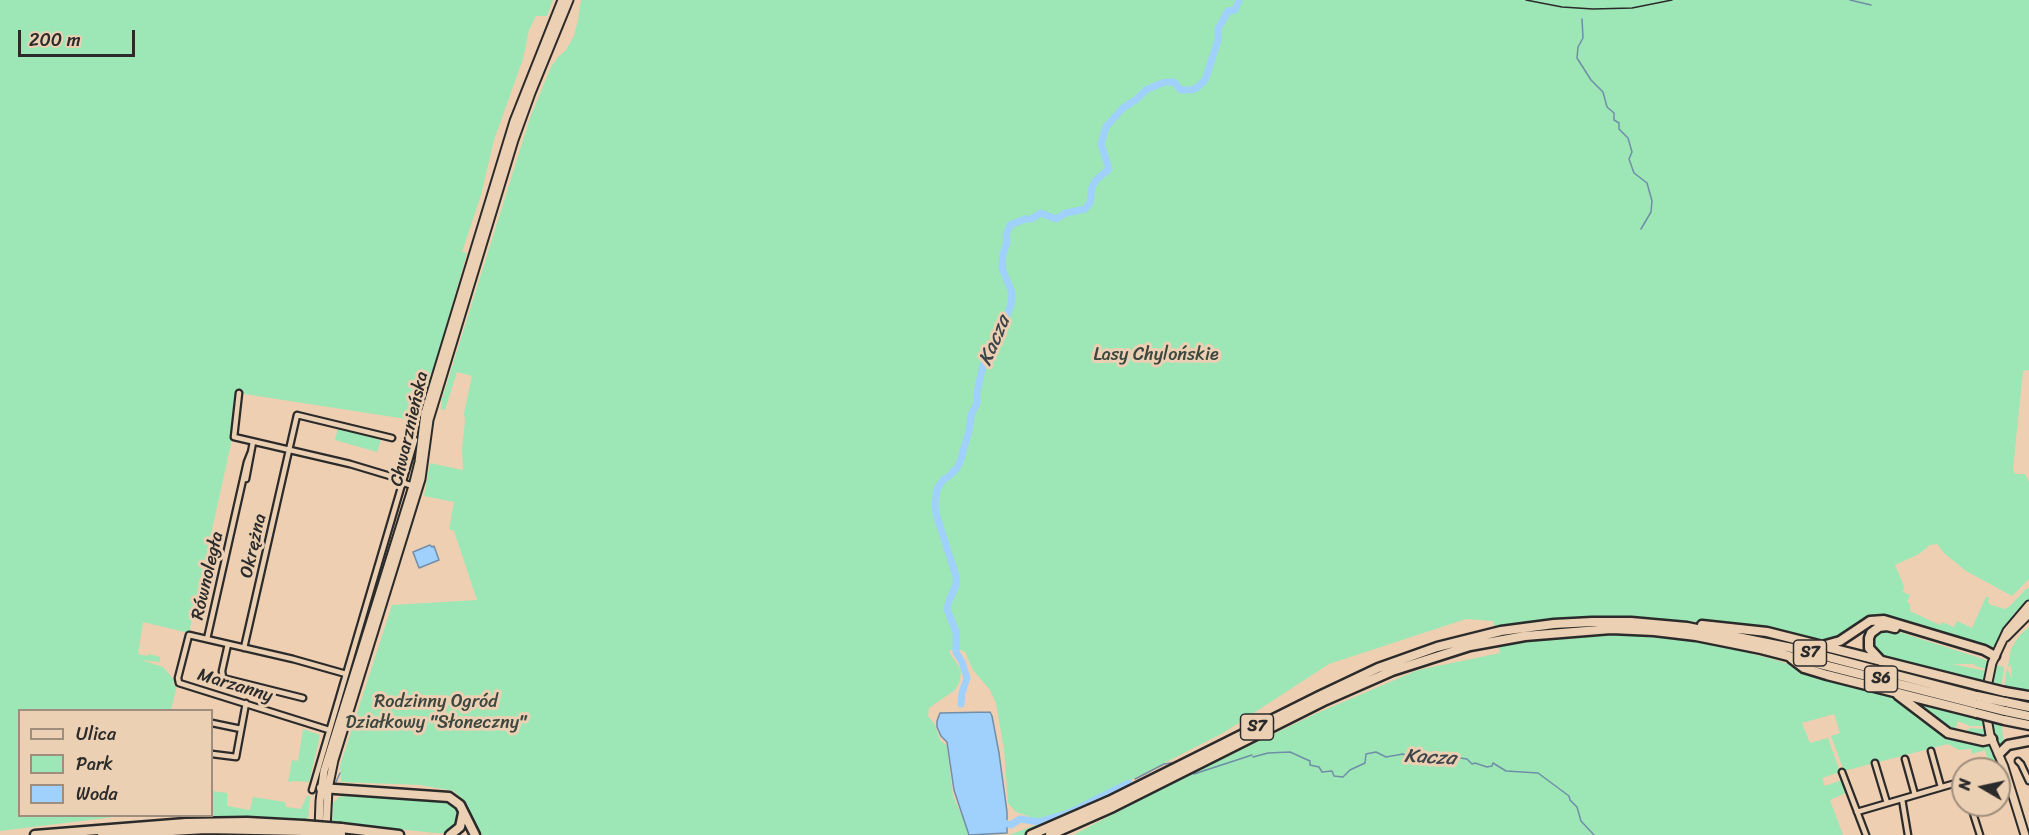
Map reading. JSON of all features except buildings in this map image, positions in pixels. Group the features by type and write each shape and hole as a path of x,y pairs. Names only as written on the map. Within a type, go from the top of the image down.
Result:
{"highway":[{"path":"1820,646 1840,641 1870,621 1884,620 1984,650 1995,656"},
{"name":"S7","path":"1031,835 1109,801 1338,686 1418,653 1490,634 1554,624 1616,622 1654,624 1739,636 1977,704 2005,709 2029,725"},
{"path":"1654,624 1734,627 1767,632 2005,692 2029,696"},
{"path":"1881,661 1869,648 1869,638 1875,629 1887,626 1982,655 1995,656"},
{"name":"S7","path":"1050,835 1113,807 1365,682 1431,657 1470,646 1552,632 1620,629 1696,636 1786,655 1811,670 1893,692 2005,709 2029,705"},
{"name":"S6","path":"1786,655 1977,704"},
{"path":"1893,692 1948,733 1983,741 1992,740"},
{"path":"2005,709 2029,716"},
{"path":"1999,754 2008,745 2029,741"},
{"path":"320,789 446,796 457,802 475,835"},
{"path":"450,835 460,826 464,812"},
{"path":"35,835 186,823 248,822 343,832 399,835"},
{"path":"102,835 187,829 304,828"}],"main road":[{"name":"Chwarznieńska","path":"556,24 562,0"},
{"name":"Chwarznieńska","path":"319,835 320,789 333,741 416,487 421,430 425,413 507,142 556,24 569,0"},
{"path":"2000,757 1988,727 1985,699 1988,676 2002,640 2012,622 2029,605"},
{"path":"2002,640 2029,614"},
{"name":"Chwarznieńska","path":"320,789 327,835"},
{"path":"2011,795 2025,835"}],"street":[{"path":"239,393 234,437 350,464 400,479 416,487"},
{"name":"Okrężna","path":"244,648 296,417 300,415 392,438"},
{"name":"Chwarznieńska","path":"320,789 329,730 415,440"},
{"name":"Równoległa","path":"207,639 253,442"},
{"name":"Marzanny","path":"207,639 189,635 178,682 329,730"},
{"path":"207,639 346,675"},
{"path":"228,644 222,671 223,678 303,698"},
{"path":"213,754 236,757 246,703"},
{"path":"213,723 241,729"},
{"path":"1931,751 1941,787"},
{"path":"1905,759 1915,795"},
{"path":"2018,761 2023,766 2029,781"},
{"path":"1875,763 1887,803"},
{"path":"1842,772 1866,835"},
{"path":"1857,812 1951,784"},
{"path":"1902,799 1908,835"},
{"path":"1974,817 1979,835"}],"green space":[{"path":"0,0 553,0 547,16 536,16 529,30 523,59 494,140 481,195 462,252 467,253 419,421 238,393 233,435 189,633 143,622 138,654 160,657 160,662 141,660 163,667 174,680 173,685 177,685 171,709 18,709 18,817 114,817 0,831"},
{"name":"Lasy Chylońskie","path":"581,0 2029,0 2029,370 2023,371 2013,469 2015,474 2025,474 2029,482 2029,579 2012,596 1966,571 1945,554 1937,544 1930,545 1919,554 1895,565 1904,586 1903,592 1910,595 1907,602 1910,604 1910,611 1940,625 1942,622 1954,627 1957,621 1972,628 1986,597 1989,597 1988,602 1991,605 2005,609 2027,588 2029,589 2029,603 2012,619 1996,645 1990,649 1882,618 1826,643 1710,623 1644,618 1586,618 1495,630 1493,621 1466,619 1329,664 1223,733 1031,831 1039,835 1009,835 1040,823 1039,820 1016,812 1008,803 1004,750 996,703 990,690 973,670 965,652 960,650 949,652 961,670 960,681 955,690 929,708 928,716 935,725 940,740 947,746 953,796 968,835 483,835 479,832 466,803 454,791 420,785 341,782 340,766 392,605 477,600 454,531 449,529 454,502 424,496 430,463 463,470 464,413 472,376 457,372 445,410 441,409 442,399 530,118 551,67 566,50 574,36"},
{"path":"338,428 381,440 377,452 335,440"},
{"path":"2029,627 2029,694 2004,689 2007,668 2012,680 2011,663 2010,667 2008,666 2011,649 2019,636"},
{"path":"1880,629 1893,630 1986,660 1988,665 1985,669 1973,665 1976,664 1952,664 1986,671 1982,699 1985,726 1970,726 1958,721 1955,729 1964,733 1970,728 1986,729 1987,736 1985,737 1949,731 1905,697 1977,711 1977,683 1880,656 1873,651 1871,638"},
{"path":"1636,634 1716,645 1773,659 1893,696 1954,739 1991,745 1997,757 1987,757 1985,750 1972,754 1971,749 1959,750 1948,744 1844,771 1831,736 1840,733 1834,714 1802,723 1810,743 1828,738 1840,772 1822,778 1825,786 1842,780 1846,793 1830,800 1843,835 1073,835 1315,714 1418,670 1500,653 1498,643 1542,637"},
{"path":"1996,665 2004,667 1999,704 2004,744 1999,749 1990,721 1989,700 1990,684"},
{"path":"303,729 320,735 309,782 288,782 292,760 298,761"},
{"path":"213,791 227,793 227,806 250,810 253,797 285,802 286,807 301,809 307,796 310,796 308,820 202,817 213,817"},
{"path":"339,797 447,801 457,808 458,822 445,833 435,833 332,822 333,803"}],"water":[{"path":"430,545 434,546 439,560 419,568 413,552"},
{"path":"990,712 999,753 1007,812 1007,833 969,835 954,790 947,742 941,736 937,721 940,713"}],"waterway":[{"name":"Kacza","path":"948,477 960,462 971,415 977,403 983,365 995,348 1011,304 1012,293 1002,268 1007,242 1006,235 1010,225 1031,219 1041,213 1056,219 1066,213 1085,209 1090,203 1092,187 1096,180 1109,169 1101,144 1106,127 1123,108 1146,90 1157,85 1174,82 1181,90 1192,90 1198,87 1205,80 1218,40 1218,29 1228,11 1235,10 1239,0"},
{"path":"1850,0 1871,5"},
{"path":"1582,19 1583,38 1578,47 1577,58 1591,80 1603,92 1607,107 1614,113 1614,120 1619,123 1619,129 1628,138 1632,152 1629,159 1634,173 1647,183 1652,201 1651,212 1641,229"},
{"name":"Kacza","path":"944,479 937,489 935,504 936,514 956,576 956,585 947,609 956,632 956,652 967,678 961,704"},
{"name":"Kacza","path":"1253,757 1268,753 1290,752 1310,761 1310,765 1319,767 1322,772 1332,771 1334,776 1343,777 1350,770 1365,763 1366,754 1376,752 1386,757 1403,754 1414,760 1437,757 1454,762 1460,758 1467,759 1472,764 1487,767 1492,766 1493,763 1506,771 1538,773 1569,796 1577,807 1581,821 1594,835"},
{"name":"Kacza","path":"1194,774 1252,755"},
{"name":"Kacza","path":"1135,779 1164,764 1177,762"},
{"path":"336,782 340,773"},
{"name":"Kacza","path":"1002,822 1011,825 1020,819 1039,822 1071,812 1129,783"},
{"path":"330,822 332,799"}],"railway":[{"path":"1526,0 1562,7 1593,9 1632,8 1672,0"}],"park label":[{"name":"Rodzinny Ogród Działkowy \"Słoneczny\"","path":"436,712"}]}
